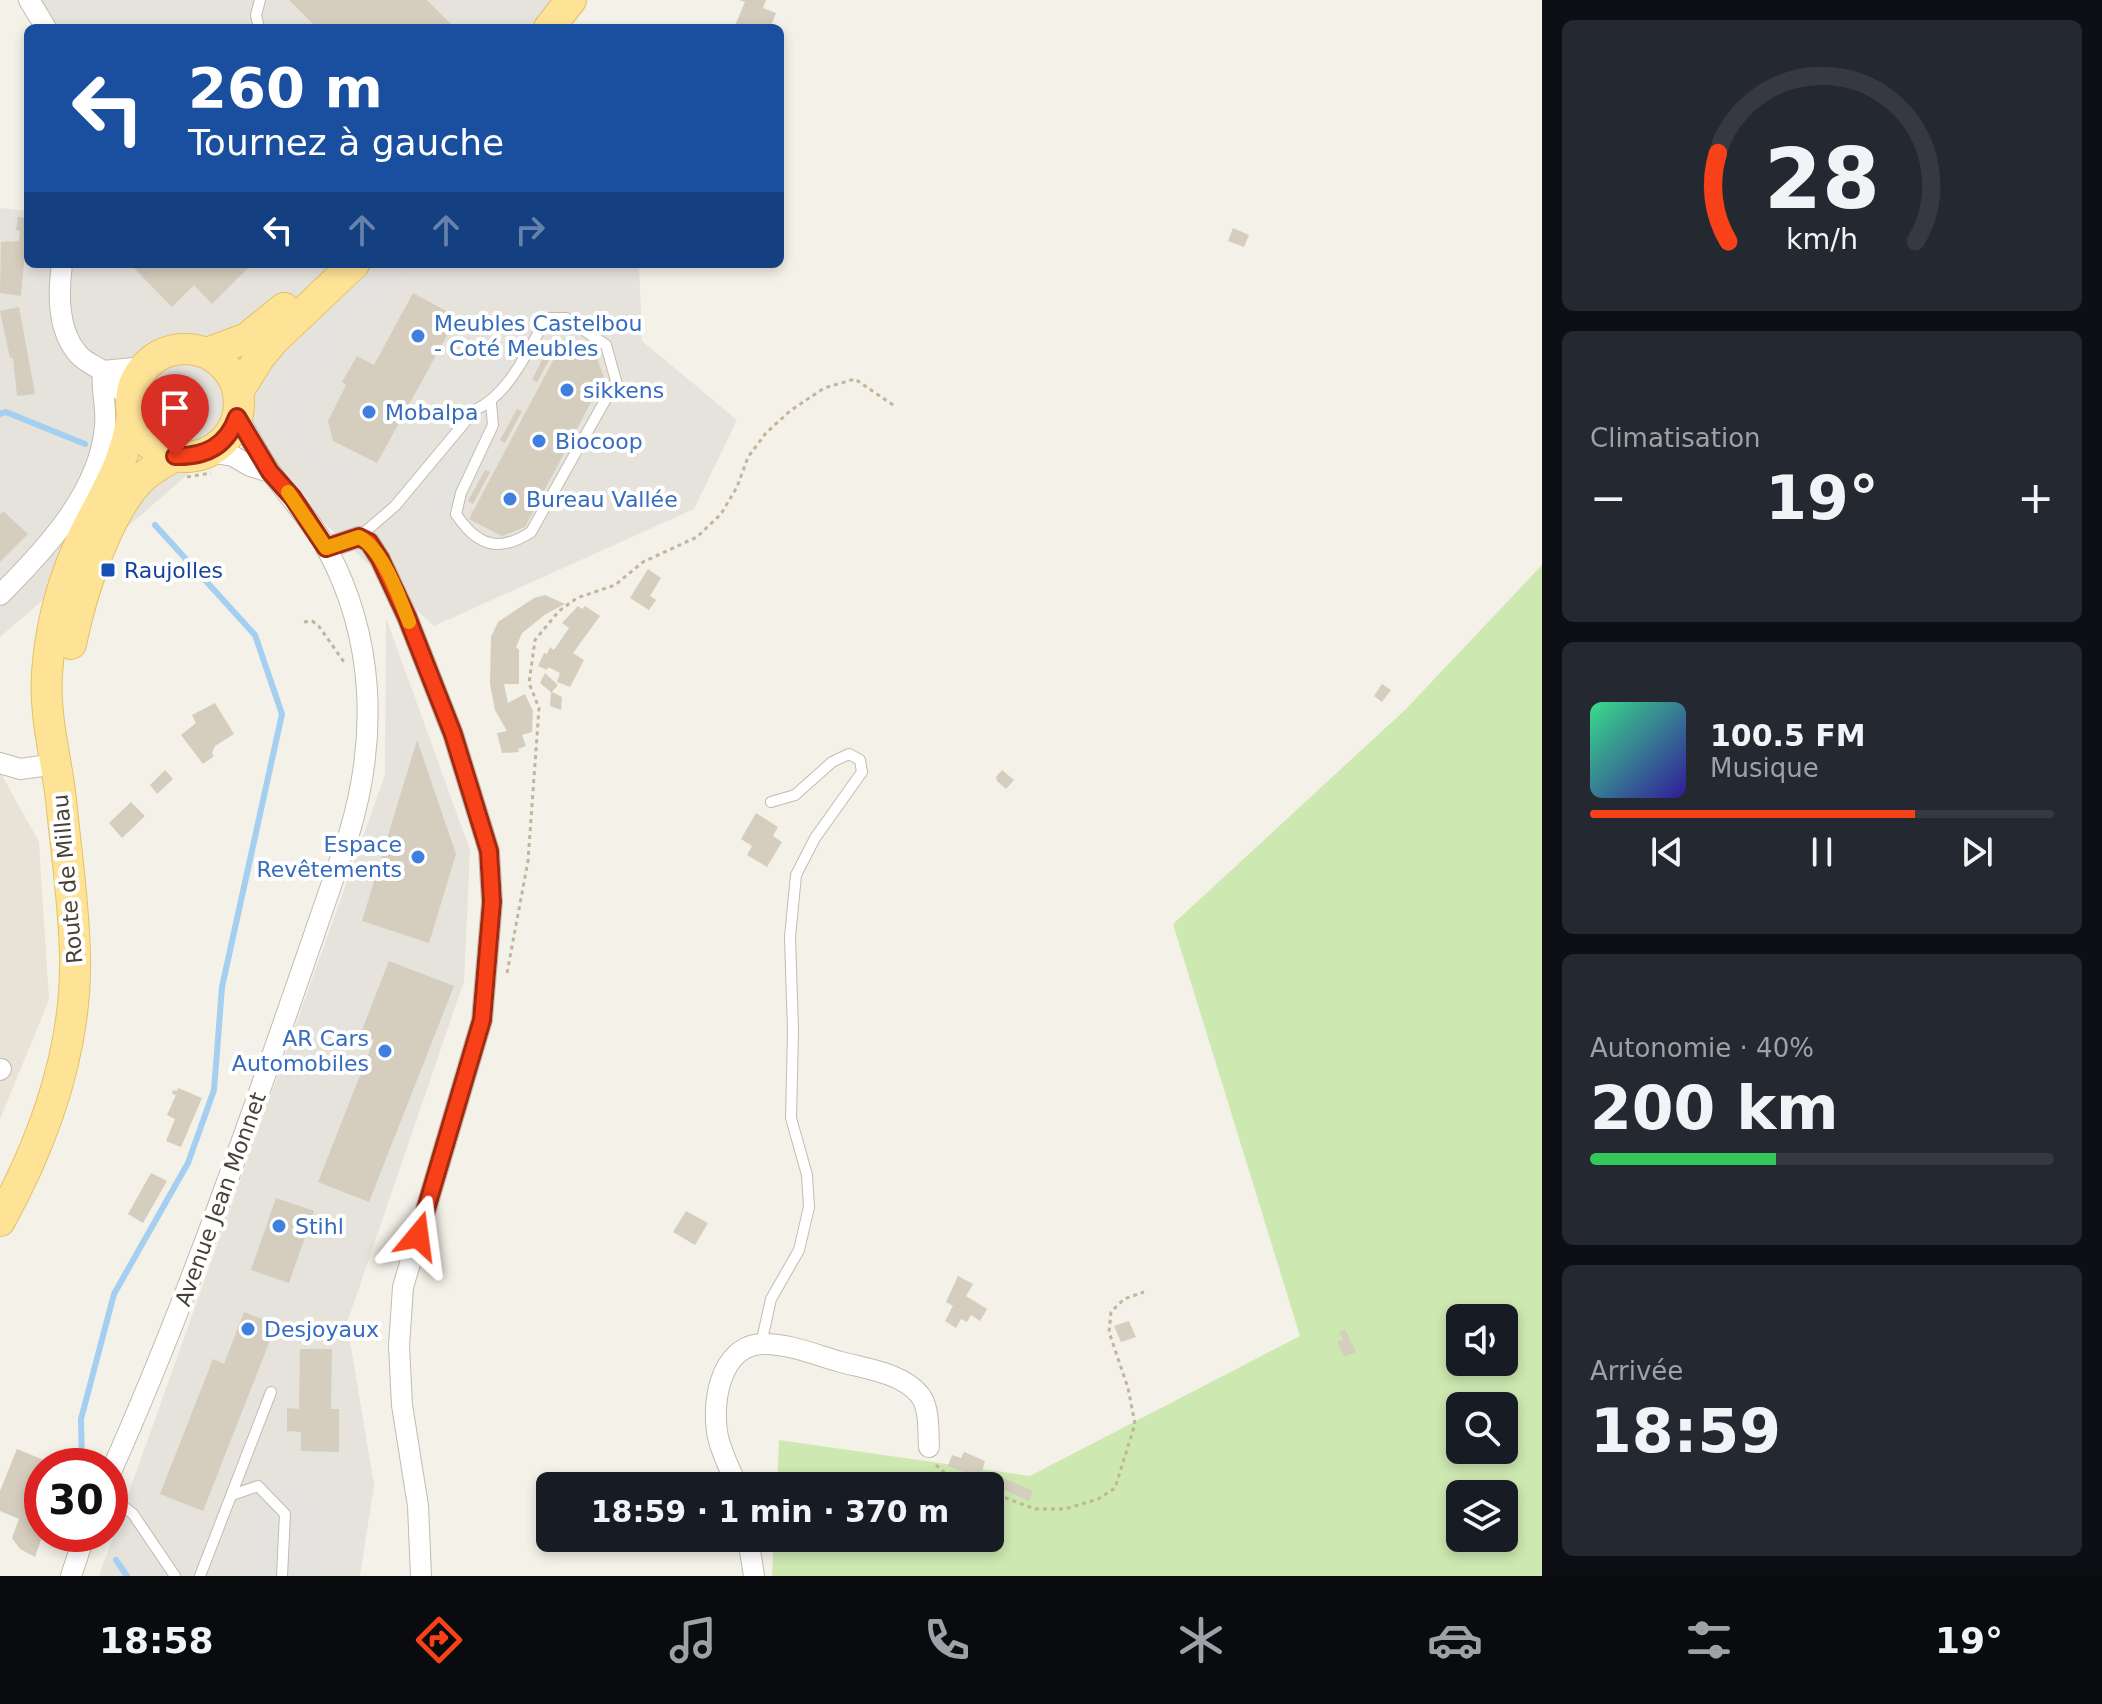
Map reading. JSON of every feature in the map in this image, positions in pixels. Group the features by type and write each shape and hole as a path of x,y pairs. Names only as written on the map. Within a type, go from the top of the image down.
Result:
{"main road":[{"path":"552,24 571,0"},
{"path":"571,24 589,0"},
{"path":"207,353 247,338 326,268"},
{"path":"238,404 231,373 207,353 188,348 159,355 144,367 134,383 132,409 148,443 180,467 197,456 213,462 229,434 238,404 259,358 350,268"},
{"name":"Route de Millau","path":"0,1221 41,1136 54,1100 70,1027 74,990 74,923 57,764 48,724 47,674 60,591 78,548 120,468 128,443 132,409"},
{"name":"Route de Millau","path":"57,764 64,725 70,648 81,598 120,509 142,478 180,467"}],"street":[{"path":"29,0 45,24"},
{"path":"62,268 60,306 64,330 77,353 87,363 103,371 132,409"},
{"path":"103,371 144,367"},
{"path":"0,595 28,567 76,505 93,472 105,425 101,389 103,371"},
{"name":"Avenue Jean Monnet","path":"122,1448 189,1287 349,834 359,803 369,737 366,673 351,605 326,548 293,498 270,472 238,404"},
{"name":"Avenue Jean Monnet","path":"213,462 233,456 250,466 270,472"},
{"path":"326,548 359,537 369,542 380,559 407,617 453,734 489,851 492,902 482,1020 403,1287 399,1346 402,1405 418,1506 421,1576"},
{"path":"0,763 20,769 57,764"},
{"path":"732,1472 719,1439 718,1394 727,1364 741,1350 761,1344 790,1347 900,1379 921,1395 927,1413 929,1447"},
{"path":"71,1576 79,1552"},
{"path":"750,1552 754,1576"}],"lane":[{"path":"258,24 256,15 260,0"},
{"path":"359,537 395,506 475,410 491,403 513,374 547,318 566,318 606,345 616,381 531,532 515,543 489,544 464,527 456,514 461,493 493,425 491,403"},
{"path":"761,1344 771,1299 799,1250 809,1207 807,1175 791,1118 793,1031 790,937 796,875 815,838 862,772 860,760 849,754 832,762 795,795 771,802"},
{"path":"200,1576 271,1392"},
{"path":"232,1495 258,1486 285,1514 282,1576"},
{"path":"128,1510 175,1576"}],"path":[{"path":"506,977 528,861 539,708 529,683 535,640 559,611 577,598 615,585 643,562 697,537 721,514 737,487 748,457 766,433 790,411 824,388 855,379 896,407"},
{"path":"180,467 213,462"},
{"path":"304,622 312,621 318,625 348,668 355,673 366,673"},
{"path":"1004,1497 1035,1509 1065,1509 1098,1499 1115,1488 1135,1424 1128,1388 1109,1332 1111,1312 1124,1299 1144,1292"},
{"path":"929,1447 935,1464 944,1472"}],"shaded area":[{"path":"43,0 553,0 536,24 43,24"},
{"path":"0,208 24,211 24,268 639,268 642,341 737,420 694,509 434,626 232,436 0,637"},
{"path":"381,268 411,268 330,343 335,368 312,403 312,423 303,439 326,458 356,473 342,486 299,463 278,438 269,420 268,403 272,385 331,312"},
{"path":"535,298 541,312 493,389 486,377"},
{"path":"460,443 478,445 442,524 425,523"},
{"path":"386,618 470,850 464,981 347,1323 374,1485 360,1576 99,1576 108,1552 128,1552 128,1495 385,775"},
{"path":"0,772 39,842 49,1000 0,1119"},
{"path":"265,1478 316,1502 324,1533 320,1576 247,1576 259,1510 251,1497"}],"green space":[{"path":"1542,565 1542,1576 772,1576 773,1552 1004,1552 1004,1472 1030,1476 1300,1336 1173,924 1406,709"},
{"path":"779,1440 1002,1472 778,1472"}],"building":[{"path":"289,0 427,0 451,24 313,24"},
{"path":"739,0 766,0 763,8 776,13 772,24 736,24 745,2"},
{"path":"18,217 24,218 21,296 0,293 1,242 19,241 20,231 16,230"},
{"path":"1233,228 1249,235 1244,247 1228,241"},
{"path":"134,268 248,268 212,304 194,285 172,307"},
{"path":"413,293 457,317 377,463 333,441 328,421 346,385 342,382 357,356 374,365"},
{"path":"19,307 35,394 17,396 13,358 10,358 0,311"},
{"path":"565,338 596,355 604,378 525,527 502,536 469,519"},
{"path":"548,348 554,351 537,382 532,380"},
{"path":"517,409 522,411 505,443 500,440"},
{"path":"485,470 490,472 473,504 468,501"},
{"path":"3,511 28,534 0,562 0,514"},
{"path":"648,569 661,578 650,596 656,600 649,610 630,598"},
{"path":"545,595 565,604 522,633 516,647 519,650 519,684 504,684 508,703 525,694 533,711 532,732 522,735 526,746 518,749 519,752 502,753 497,733 507,731 495,710 490,684 491,637 498,622 534,598"},
{"path":"578,606 582,609 585,606 600,616 573,653 584,660 570,687 557,682 560,673 538,666 544,653 547,654 550,647 554,650 569,628 562,623"},
{"path":"545,673 558,685 552,692 562,697 561,710 550,706 551,692 540,683"},
{"path":"1382,684 1391,690 1382,702 1374,696"},
{"path":"215,703 234,734 215,746 214,756 203,764 181,735 196,723 192,715"},
{"path":"417,740 456,854 429,943 362,921"},
{"path":"165,770 173,779 157,794 150,785"},
{"path":"1002,770 1014,780 1006,789 996,777"},
{"path":"131,802 145,816 122,838 109,823"},
{"path":"756,813 778,827 773,836 782,842 767,867 747,855 752,846 741,839"},
{"path":"389,961 454,986 369,1202 318,1182 374,1040 360,1035"},
{"path":"178,1088 202,1098 181,1147 166,1141 175,1119 167,1115 176,1095 172,1094 173,1090 177,1091"},
{"path":"151,1173 167,1181 143,1223 128,1214"},
{"path":"276,1198 314,1211 289,1283 251,1270"},
{"path":"686,1211 708,1223 695,1245 673,1232"},
{"path":"958,1276 973,1284 966,1296 987,1309 980,1321 971,1315 967,1322 961,1319 956,1328 945,1321 953,1306 946,1302"},
{"path":"244,1312 276,1325 203,1511 160,1494 213,1359 224,1364"},
{"path":"1129,1321 1136,1337 1121,1342 1114,1326"},
{"path":"1345,1329 1356,1352 1344,1357 1337,1342 1343,1339 1339,1332"},
{"path":"300,1349 332,1349 331,1409 339,1409 339,1452 301,1451 301,1432 287,1431 287,1408 299,1409"},
{"path":"17,1449 24,1452 24,1551 12,1538 19,1519 0,1511 0,1491"},
{"path":"964,1452 985,1461 982,1472 964,1472 948,1466 952,1455 961,1458"},
{"path":"1004,1478 1033,1491 1029,1501 1004,1490"}],"waterway":[{"path":"0,414 6,412 85,444"},
{"path":"82,1448 81,1419 114,1294 188,1163 214,1090 222,987 282,714 255,635 155,525"},
{"path":"116,1560 127,1576"}],"slow traffic":[{"path":"288,492 326,548 359,537 369,542 409,622"}],"place":[{"name":"Meubles Castelbou - Coté Meubles","path":"418,336"},
{"name":"sikkens","path":"567,390"},
{"name":"Mobalpa","path":"369,412"},
{"name":"Biocoop","path":"539,441"},
{"name":"Bureau Vallée","path":"510,499"},
{"name":"Raujolles","path":"108,570"},
{"name":"Espace Revêtements","path":"418,857"},
{"name":"AR Cars Automobiles","path":"385,1051"},
{"name":"Stihl","path":"279,1226"},
{"name":"Desjoyaux","path":"248,1329"}],"route":[{"path":"175,456 197,456 216,447 229,434 237,417 270,472 293,498 326,548 359,537 369,542 407,617 453,734 489,851 492,902 482,1020 418,1236"}]}
